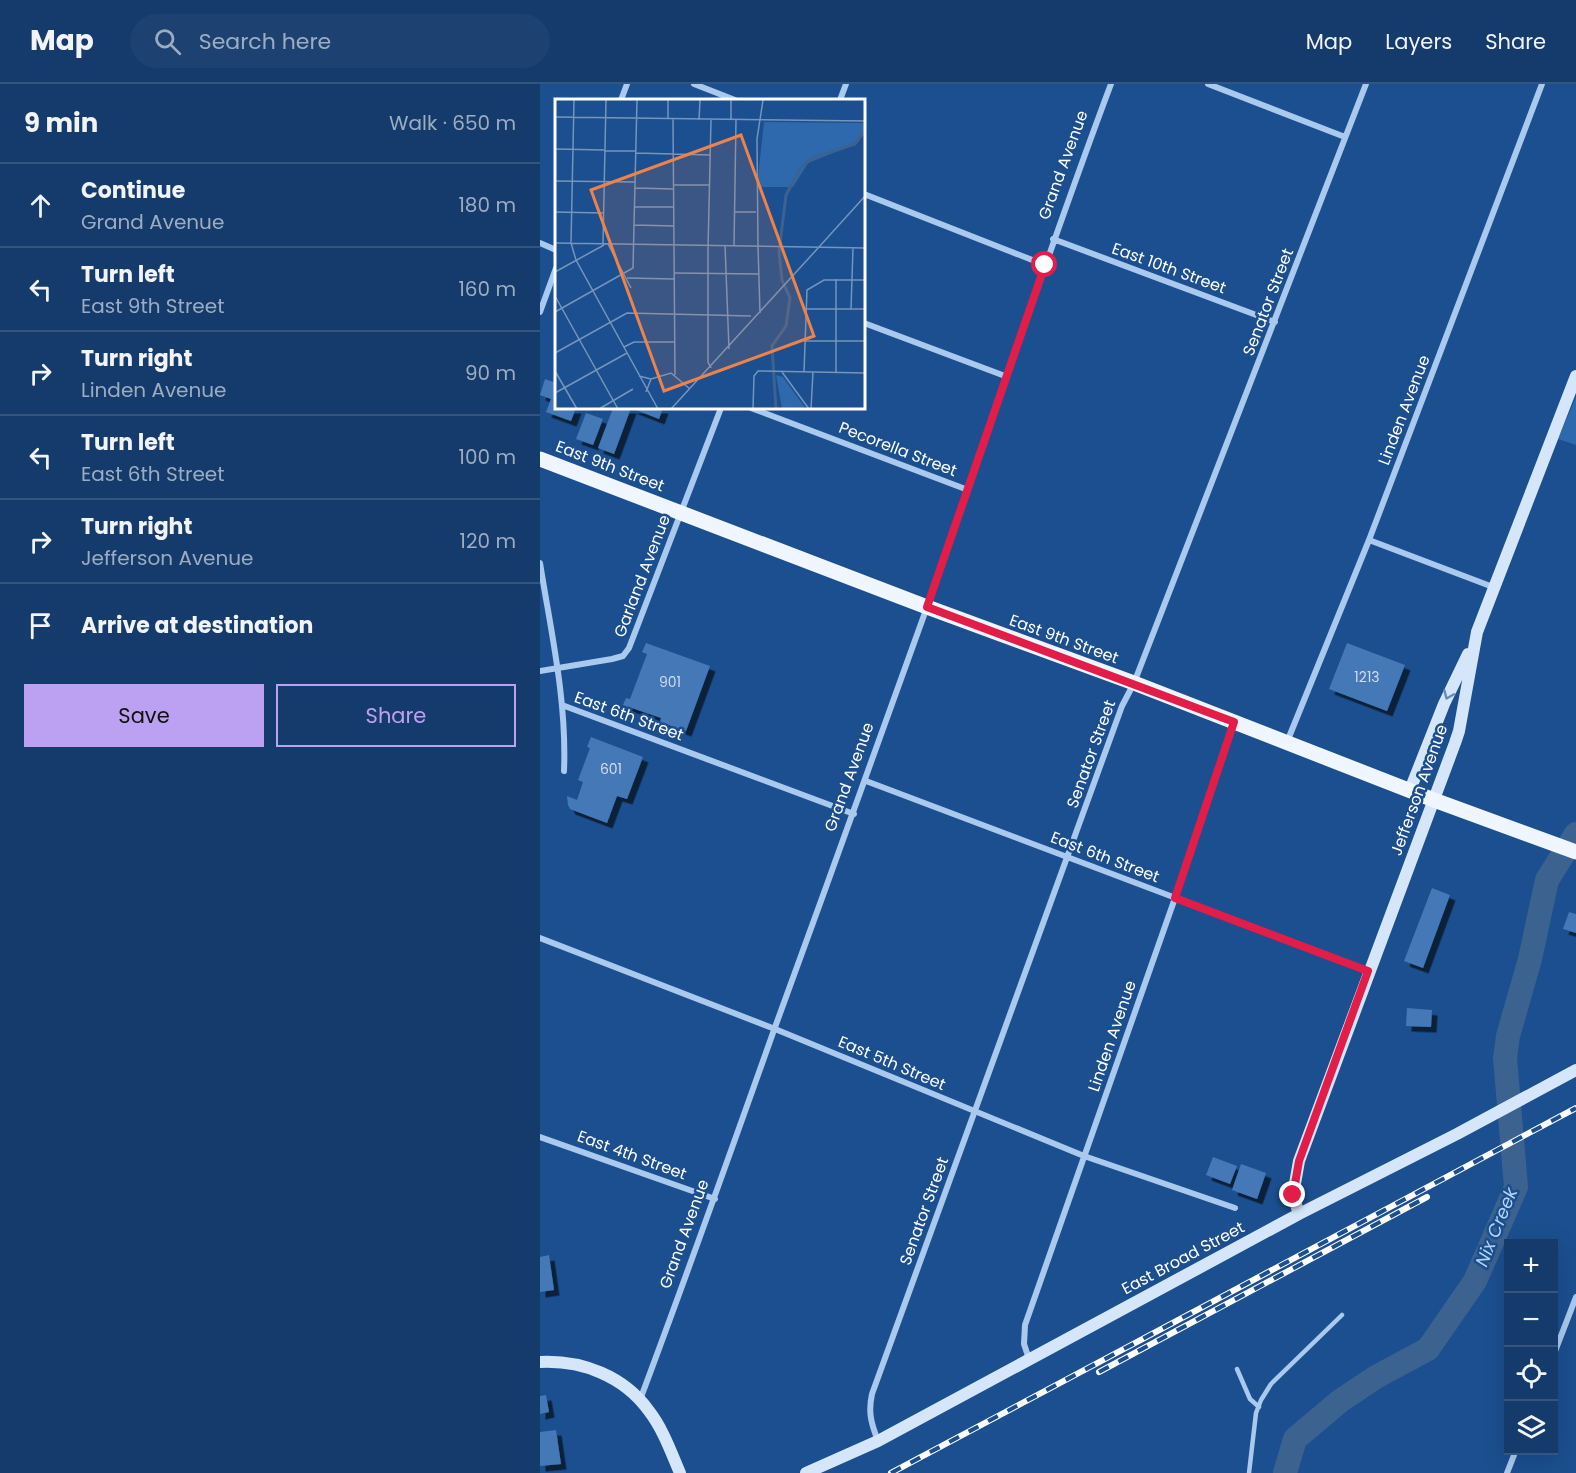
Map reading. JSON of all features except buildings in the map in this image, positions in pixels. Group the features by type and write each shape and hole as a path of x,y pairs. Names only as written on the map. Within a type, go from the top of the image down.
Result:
{"main road":[{"name":"East 9th Street","path":"540,459 1576,852"}],"street":[{"path":"621,99 627,84"},
{"path":"694,84 732,99"},
{"path":"840,99 846,84"},
{"name":"Grand Avenue","path":"640,1400 866,781 968,490 1005,376 1110,84"},
{"path":"1208,84 1345,137"},
{"name":"Senator Street","path":"878,1441 869,1418 872,1394 1122,706 1134,684 1366,84"},
{"name":"Linden Avenue","path":"1287,743 1369,540 1542,84"},
{"path":"866,195 1045,265"},
{"name":"East 10th Street","path":"1053,239 1275,322"},
{"path":"540,243 555,250"},
{"path":"540,312 555,271"},
{"path":"866,324 1005,376"},
{"name":"Jefferson Avenue","path":"1299,1214 1293,1195 1299,1161 1459,731 1474,642 1493,587 1576,376"},
{"name":"Garland Avenue","path":"556,668 623,656 629,648 720,410"},
{"name":"Pecorella Street","path":"756,410 968,490"},
{"path":"1369,540 1493,587"},
{"path":"540,563 562,705 565,739 564,771"},
{"path":"1410,790 1450,687 1474,642"},
{"path":"540,671 556,668"},
{"name":"East 6th Street","path":"562,705 854,814"},
{"name":"Linden Avenue","path":"1029,1360 1024,1344 1025,1325 1175,898 1234,722"},
{"name":"East 6th Street","path":"866,781 1368,971"},
{"name":"East 5th Street","path":"540,938 775,1029 1084,1156 1235,1208"},
{"name":"East Broad Street","path":"806,1473 878,1441 1299,1214 1457,1134 1576,1070"},
{"name":"East 4th Street","path":"540,1137 715,1199"},
{"path":"1557,1347 1576,1297"},
{"path":"540,1362 569,1363 594,1370 618,1382 640,1400 658,1425 678,1470"},
{"path":"1507,1473 1514,1455"}],"lane":[{"path":"1249,1473 1259,1407 1271,1384 1342,1316"},
{"path":"1237,1369 1250,1399 1259,1407"}],"shaded area":[{"path":"1576,397 1576,445 1558,439"}],"waterway":[{"name":"Nix Creek","path":"1285,1473 1295,1439 1340,1401 1376,1377 1428,1349 1475,1281 1516,1187 1505,1058 1508,1036 1530,959 1547,880 1576,834"}],"railway":[{"path":"891,1473 1576,1108"},
{"path":"1099,1372 1427,1197"}],"route":[{"path":"1045,265 927,607 1234,722 1175,898 1368,971 1299,1161 1293,1195"}]}
